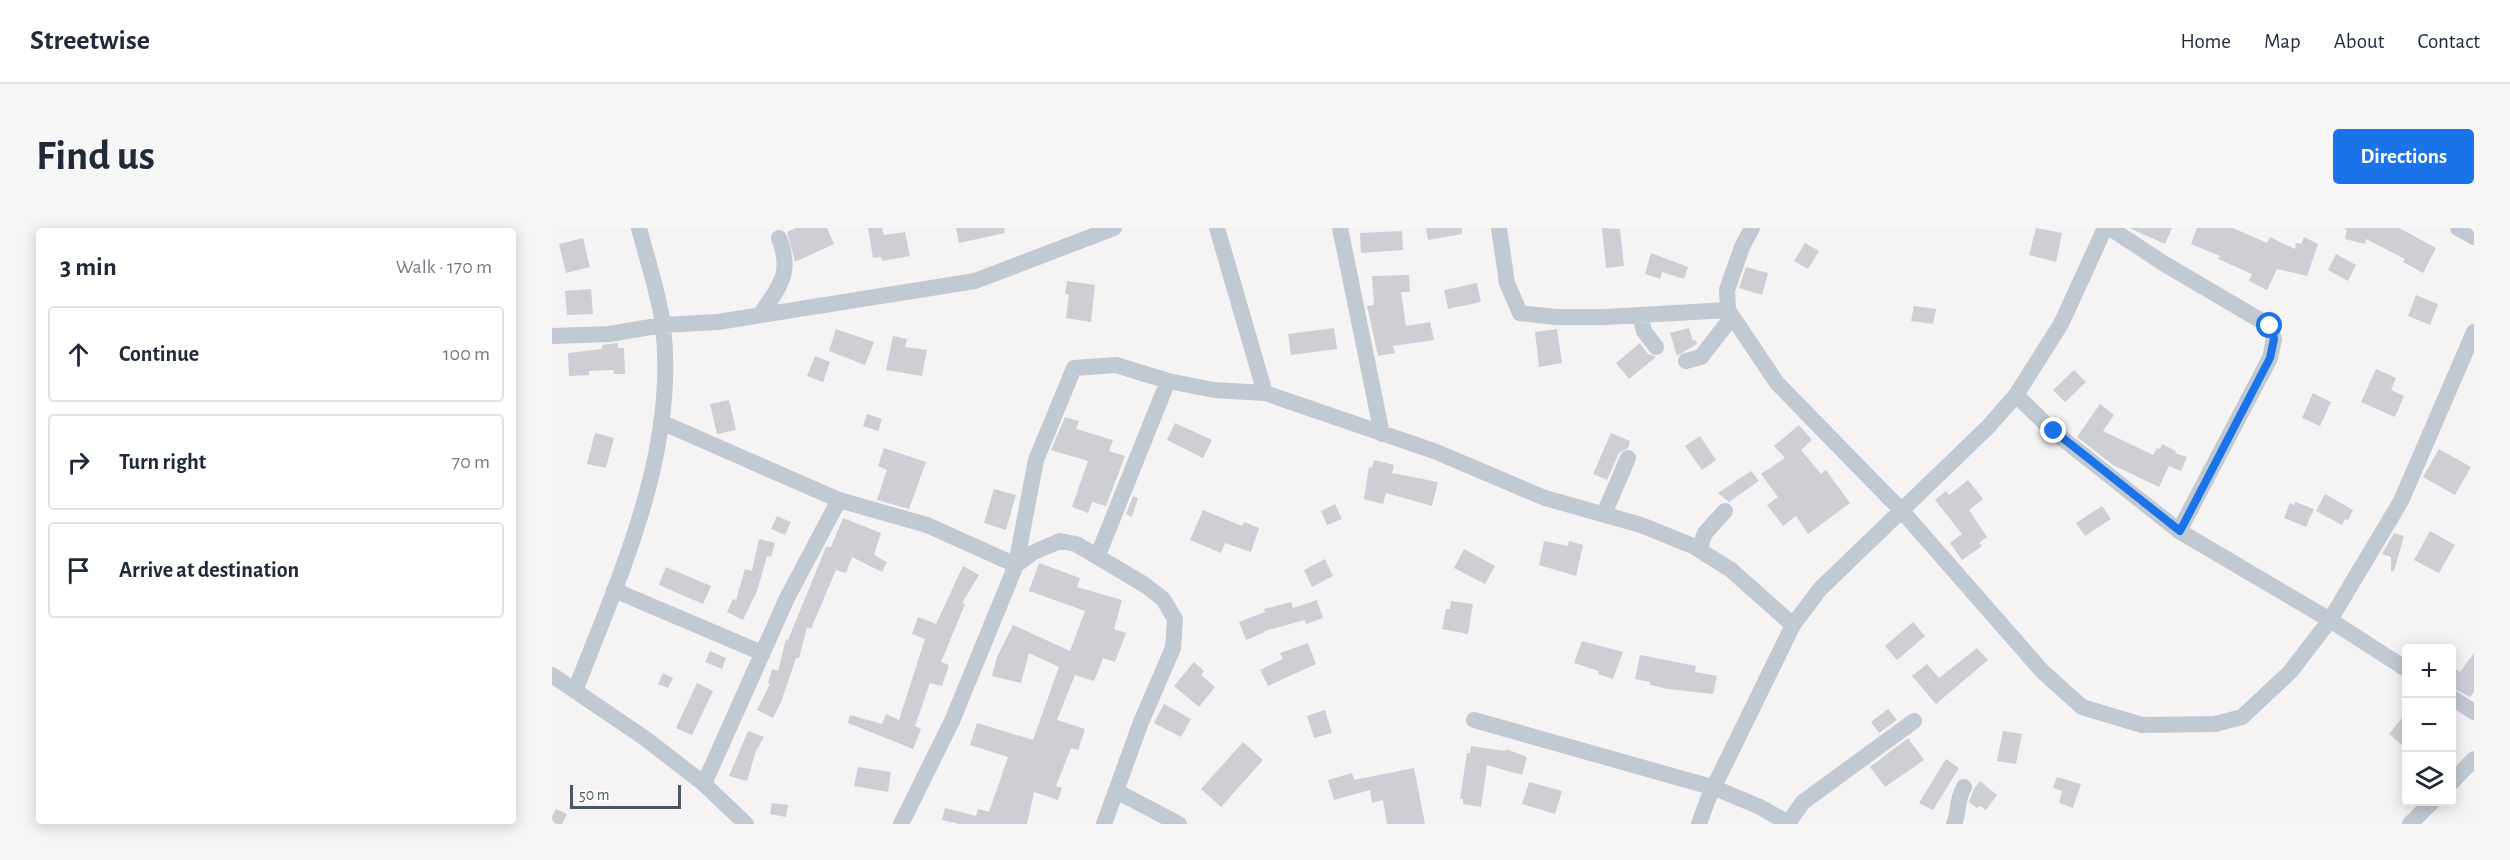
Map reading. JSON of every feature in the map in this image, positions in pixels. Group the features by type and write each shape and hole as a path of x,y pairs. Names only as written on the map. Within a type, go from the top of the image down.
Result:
{"street":[{"path":"575,692 645,502 662,422 663,325 639,228"},
{"path":"552,336 609,334 663,325 718,322 975,281 1113,228"},
{"path":"1217,228 1265,393"},
{"path":"1340,228 1382,434"},
{"path":"1499,228 1507,283 1520,313 1555,317 1730,314"},
{"path":"1752,228 1742,247 1727,290 1730,314 1777,383 1901,510 2042,671 2082,707 2142,725 2214,724 2242,717 2290,672 2330,620 2401,501 2474,332"},
{"path":"1699,824 1793,625 1820,589 1989,426 2016,395 2061,324 2105,228"},
{"path":"2110,228 2163,263 2270,326 2274,339 2270,358 2180,531"},
{"path":"2458,228 2474,237"},
{"path":"760,315 782,283 786,268 779,238"},
{"path":"1686,361 1701,357 1730,314"},
{"path":"1640,316 1644,331 1656,347"},
{"path":"902,824 952,721 1016,565 1036,460 1074,368 1116,365 1167,381 1214,390 1265,393 1434,451 1545,498 1641,525 1699,549 1731,570 1793,625"},
{"path":"1098,555 1167,381"},
{"path":"2016,395 2054,431 2180,531 2330,620 2402,666"},
{"path":"662,422 839,500 927,525 1016,565"},
{"path":"1604,514 1628,458"},
{"path":"704,784 787,598 839,500"},
{"path":"1699,549 1705,533 1725,511"},
{"path":"1016,565 1032,553 1060,541 1076,544 1098,555 1163,599 1175,619 1173,648 1141,722 1104,824"},
{"path":"614,590 762,653"},
{"path":"552,675 646,739 704,784 746,824"},
{"path":"2456,701 2474,712"},
{"path":"1474,720 1715,788 1760,807 1789,823 1803,802 1914,721"},
{"path":"2456,777 2474,759"},
{"path":"1954,824 1957,818 1957,800 1964,788"},
{"path":"1116,791 1179,824"},
{"path":"2410,824 2427,806"}],"building":[{"path":"796,228 827,228 834,244 795,262 787,232"},
{"path":"868,228 882,228 884,235 905,232 910,256 882,261 881,257 873,258"},
{"path":"956,228 1004,228 1005,233 959,243"},
{"path":"1426,228 1462,228 1462,234 1428,240"},
{"path":"1602,228 1620,229 1624,266 1606,268"},
{"path":"2036,228 2062,233 2056,262 2029,255"},
{"path":"2129,228 2172,228 2165,244"},
{"path":"2197,228 2233,228 2267,243 2270,237 2295,249 2296,243 2301,244 2304,237 2318,244 2307,276 2277,269 2267,290 2249,281 2252,274 2218,259 2220,256 2191,244"},
{"path":"2344,228 2399,228 2436,248 2423,273 2403,262 2405,259 2366,239 2365,244 2345,239 2347,230"},
{"path":"1402,231 1403,250 1361,253 1360,233"},
{"path":"583,238 590,267 566,273 559,244"},
{"path":"1805,243 1819,251 1808,269 1794,261"},
{"path":"1651,253 1688,267 1684,279 1662,272 1660,279 1645,274"},
{"path":"2336,254 2356,265 2348,281 2328,270"},
{"path":"1746,267 1768,273 1762,295 1739,288"},
{"path":"1409,275 1410,292 1401,292 1406,326 1430,322 1434,340 1393,346 1395,353 1378,356 1367,306 1374,305 1372,276"},
{"path":"1067,281 1095,285 1091,322 1066,318 1069,295 1065,294"},
{"path":"1477,283 1481,302 1448,309 1444,290"},
{"path":"591,289 593,314 567,315 565,291"},
{"path":"2416,295 2438,304 2430,325 2408,316"},
{"path":"1914,306 1936,309 1933,324 1911,321"},
{"path":"1334,328 1337,349 1291,355 1288,334"},
{"path":"1689,328 1693,341 1696,340 1697,344 1677,356 1670,333"},
{"path":"836,329 874,342 865,365 829,351"},
{"path":"1557,329 1562,363 1539,367 1535,332"},
{"path":"893,336 907,339 905,347 927,350 922,376 886,370"},
{"path":"618,343 618,348 624,348 625,374 614,374 613,370 589,371 589,375 569,376 568,353 602,349 602,345"},
{"path":"1640,343 1648,354 1656,357 1629,379 1616,363"},
{"path":"815,356 830,362 823,382 807,376"},
{"path":"2376,369 2396,378 2391,390 2404,396 2395,417 2361,402"},
{"path":"2074,370 2086,382 2065,402 2053,390"},
{"path":"2313,393 2331,402 2320,426 2302,418"},
{"path":"729,400 736,430 717,434 710,404"},
{"path":"2100,404 2114,415 2103,431 2153,455 2162,444 2176,451 2175,453 2187,457 2181,471 2169,466 2159,487 2113,465 2077,437"},
{"path":"867,414 882,419 878,431 863,426"},
{"path":"1065,417 1079,421 1076,429 1113,440 1109,451 1125,456 1106,506 1092,502 1088,513 1072,507 1088,461 1051,450"},
{"path":"1175,423 1212,440 1203,458 1167,440"},
{"path":"1799,425 1812,440 1801,450 1821,474 1826,470 1850,503 1808,534 1796,516 1783,526 1767,505 1778,497 1761,474 1785,458 1774,446"},
{"path":"595,433 614,438 606,468 587,464"},
{"path":"1611,433 1630,441 1628,448 1619,453 1607,480 1593,474"},
{"path":"1700,436 1716,460 1702,470 1685,446"},
{"path":"884,448 926,462 909,509 877,500 887,470 878,466"},
{"path":"2439,449 2471,467 2455,495 2423,477"},
{"path":"1374,460 1394,465 1392,473 1438,482 1432,506 1386,493 1383,504 1364,499 1369,467 1372,468"},
{"path":"1751,471 1759,481 1729,502 1718,493"},
{"path":"1968,480 1983,499 1969,510 1987,537 1979,543 1982,546 1962,560 1950,543 1962,534 1935,500 1946,491 1949,495"},
{"path":"994,489 1016,495 1006,530 984,523"},
{"path":"2325,494 2353,510 2348,520 2345,519 2342,525 2316,511"},
{"path":"1133,496 1138,498 1132,517 1126,514"},
{"path":"2295,502 2314,509 2306,527 2284,518 2290,503 2294,505"},
{"path":"1335,504 1342,519 1327,525 1321,511"},
{"path":"2102,506 2111,519 2085,536 2076,523"},
{"path":"1203,510 1242,526 1244,522 1259,528 1251,552 1225,543 1221,553 1190,540"},
{"path":"777,516 791,522 785,535 771,529"},
{"path":"843,518 881,533 874,555 887,562 882,572 852,557 846,573 836,570 811,629 807,627 799,658 796,658 773,718 757,710 770,684 768,683 772,669 778,671 786,639 788,640 826,547 831,547"},
{"path":"2430,531 2455,545 2439,573 2414,560"},
{"path":"2394,533 2404,536 2394,571 2391,571 2391,557 2382,554"},
{"path":"759,539 775,543 771,557 767,556 757,591 743,620 727,612 733,599 736,600 745,569 752,571"},
{"path":"1544,541 1568,546 1569,541 1583,545 1576,576 1539,565"},
{"path":"1464,549 1495,566 1485,584 1454,568"},
{"path":"1325,559 1333,576 1312,587 1304,570"},
{"path":"1039,563 1080,578 1077,587 1122,600 1114,629 1126,633 1115,662 1103,658 1094,681 1075,675 1057,720 1085,729 1078,750 1071,748 1056,786 1062,788 1058,800 1034,792 1027,824 959,824 942,820 945,808 976,816 978,809 989,812 1008,757 970,745 977,723 1033,740 1059,667 1029,653 1021,683 992,676 997,657 1013,625 1070,651 1085,611 1029,591"},
{"path":"963,566 979,575 962,603 965,604 941,662 949,665 942,686 930,683 915,726 921,729 913,749 848,723 850,715 882,724 886,714 899,720 925,639 912,634 918,617 936,624"},
{"path":"666,567 711,586 703,604 659,585"},
{"path":"1317,600 1323,618 1306,624 1305,620 1264,631 1246,640 1239,622 1265,612 1264,609 1291,602 1293,608"},
{"path":"1451,601 1473,604 1468,634 1442,629 1446,609 1450,609"},
{"path":"1913,622 1925,636 1897,660 1885,646"},
{"path":"1582,641 1623,652 1613,679 1598,674 1599,671 1574,663"},
{"path":"1308,643 1316,664 1268,686 1260,670 1283,659 1280,653"},
{"path":"1977,648 1988,660 1936,704 1912,676 1927,664 1939,678"},
{"path":"710,651 726,658 722,669 705,662"},
{"path":"2474,653 2474,692 2470,697 2456,690 2456,669 2460,672"},
{"path":"1640,655 1696,666 1695,672 1717,676 1713,694 1668,689 1635,679"},
{"path":"1194,662 1204,671 1201,675 1215,687 1199,707 1174,686"},
{"path":"663,673 673,678 668,688 658,684"},
{"path":"697,683 713,691 692,735 676,728"},
{"path":"1164,704 1191,719 1181,737 1154,723"},
{"path":"1888,709 1897,720 1879,733 1871,722"},
{"path":"1325,710 1332,733 1314,738 1307,716"},
{"path":"2402,718 2402,745 2389,734"},
{"path":"748,731 764,737 756,751 747,781 729,776"},
{"path":"2003,731 2022,734 2016,764 1997,761"},
{"path":"1908,738 1924,760 1885,787 1870,767"},
{"path":"1243,742 1263,760 1221,807 1201,789"},
{"path":"1471,746 1505,751 1506,749 1527,757 1522,775 1487,765 1481,807 1463,804 1463,799 1460,799 1467,753 1470,753"},
{"path":"1946,759 1959,768 1933,810 1919,803"},
{"path":"858,767 891,772 888,792 854,786"},
{"path":"1414,768 1425,824 1387,824 1383,800 1372,803 1370,790 1334,800 1328,780 1352,773 1354,780"},
{"path":"2057,777 2081,784 2073,808 2059,803 2062,791 2053,788"},
{"path":"1980,781 1997,795 1986,810 1980,806 1977,808 1969,802"},
{"path":"1529,782 1562,791 1555,814 1522,804"},
{"path":"772,803 788,805 786,817 770,814"},
{"path":"556,809 567,814 562,824 552,824 552,817"}],"route":[{"path":"2054,431 2180,531 2270,358 2274,339 2270,326"}]}
